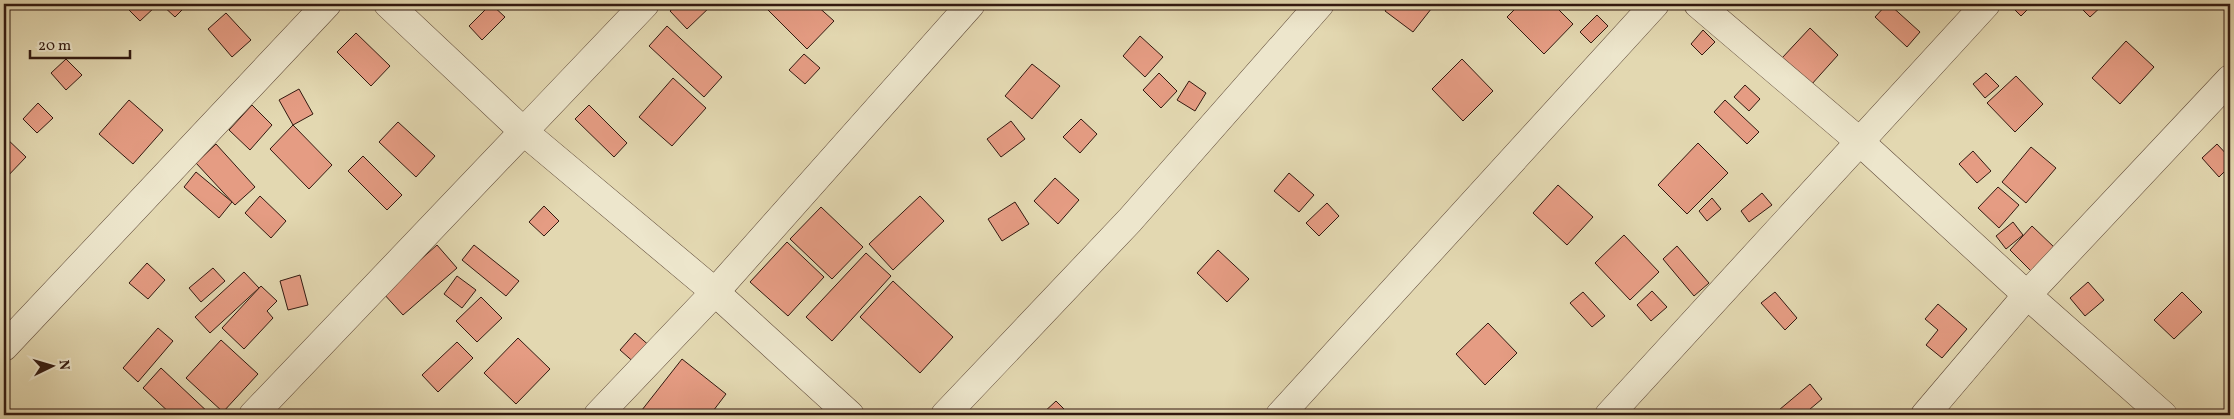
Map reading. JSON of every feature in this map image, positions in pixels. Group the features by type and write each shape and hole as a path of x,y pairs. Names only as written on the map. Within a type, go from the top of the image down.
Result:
{"street":[{"path":"4,347 327,4"},
{"path":"388,4 523,131 715,292 850,415"},
{"path":"253,415 645,4"},
{"path":"598,415 715,292 970,4"},
{"path":"945,415 1130,220 1320,4"},
{"path":"1280,415 1655,4"},
{"path":"1698,4 1859,141 2027,295 2163,415"},
{"path":"1609,415 1986,4"},
{"path":"1925,415 2027,295 2230,79"}],"building":[{"path":"123,4 154,4 156,6 140,21"},
{"path":"161,4 188,4 175,17"},
{"path":"491,4 505,17 482,40 469,26"},
{"path":"678,4 713,4 687,29 670,11"},
{"path":"762,4 815,4 834,21 807,49"},
{"path":"1390,4 1435,4 1413,32 1385,11"},
{"path":"1520,4 1553,4 1573,24 1544,54 1507,17"},
{"path":"1887,4 1920,32 1907,47 1875,17"},
{"path":"2009,4 2033,4 2021,16"},
{"path":"2077,4 2104,4 2090,17"},
{"path":"226,13 251,40 232,57 208,29"},
{"path":"1597,15 1608,26 1591,43 1580,32"},
{"path":"667,26 722,77 704,97 649,46"},
{"path":"1810,28 1838,55 1811,85 1782,58"},
{"path":"1703,30 1715,42 1702,55 1691,44"},
{"path":"356,33 390,66 371,86 337,52"},
{"path":"1140,36 1163,57 1145,77 1123,56"},
{"path":"2126,41 2154,67 2120,104 2092,78"},
{"path":"804,54 820,68 805,84 789,70"},
{"path":"66,59 82,75 66,90 51,73"},
{"path":"1462,59 1493,91 1463,121 1432,89"},
{"path":"1032,64 1060,86 1032,119 1005,96"},
{"path":"1159,73 1177,91 1161,108 1143,90"},
{"path":"1986,73 1999,86 1985,98 1973,84"},
{"path":"2016,76 2043,104 2015,132 1987,103"},
{"path":"673,78 706,108 672,146 639,117"},
{"path":"1189,81 1206,93 1195,111 1177,100"},
{"path":"1745,85 1760,99 1749,111 1734,97"},
{"path":"299,89 313,114 293,125 279,100"},
{"path":"129,100 163,130 133,164 99,134"},
{"path":"1725,100 1759,132 1747,144 1714,112"},
{"path":"38,103 53,118 37,133 23,119"},
{"path":"252,105 272,125 250,150 229,130"},
{"path":"589,105 627,143 614,157 575,119"},
{"path":"1081,119 1097,134 1080,153 1063,137"},
{"path":"1011,121 1025,139 1001,157 987,139"},
{"path":"398,122 435,156 416,177 379,142"},
{"path":"293,125 332,165 309,189 270,149"},
{"path":"4,136 26,157 4,180"},
{"path":"1698,143 1728,173 1687,214 1658,185"},
{"path":"216,144 255,187 235,205 196,163"},
{"path":"2217,144 2230,158 2230,166 2219,177 2202,158"},
{"path":"2031,147 2056,168 2026,203 2002,182"},
{"path":"1973,151 1991,171 1977,183 1959,164"},
{"path":"363,156 402,195 387,210 348,171"},
{"path":"196,172 232,202 219,218 184,187"},
{"path":"1289,173 1314,195 1299,212 1274,191"},
{"path":"1055,178 1079,200 1058,224 1034,201"},
{"path":"1558,185 1593,217 1567,245 1533,213"},
{"path":"1998,187 2019,205 1999,228 1978,208"},
{"path":"1762,193 1772,205 1749,222 1741,211"},
{"path":"260,196 286,221 271,238 245,213"},
{"path":"920,196 944,221 893,270 869,244"},
{"path":"1712,198 1721,209 1707,221 1699,211"},
{"path":"1015,202 1029,224 1002,241 988,219"},
{"path":"1327,203 1339,216 1319,236 1306,223"},
{"path":"544,206 559,221 544,236 529,222"},
{"path":"821,207 863,247 832,279 790,239"},
{"path":"2013,222 2023,235 2006,249 1996,236"},
{"path":"2032,226 2055,248 2032,272 2010,250"},
{"path":"1624,235 1659,272 1630,300 1595,263"},
{"path":"787,242 824,277 788,316 750,282"},
{"path":"437,245 457,268 403,315 383,293"},
{"path":"474,245 519,281 506,296 462,260"},
{"path":"1677,246 1709,283 1694,296 1663,259"},
{"path":"1218,250 1249,279 1227,302 1197,273"},
{"path":"866,253 891,276 832,341 806,317"},
{"path":"147,263 165,280 148,299 129,283"},
{"path":"213,268 225,281 201,302 189,288"},
{"path":"244,272 259,288 210,333 195,317"},
{"path":"300,275 308,305 288,310 280,281"},
{"path":"457,276 476,290 462,308 444,294"},
{"path":"893,281 953,337 920,373 860,317"},
{"path":"2088,282 2104,300 2085,316 2070,298"},
{"path":"261,286 277,301 267,311 273,318 244,349 222,328"},
{"path":"1652,291 1667,307 1651,321 1637,305"},
{"path":"1583,292 1605,316 1592,327 1570,303"},
{"path":"1775,292 1797,318 1785,330 1761,303"},
{"path":"2182,292 2202,312 2174,339 2154,320"},
{"path":"481,297 502,318 477,342 456,321"},
{"path":"1938,304 1967,329 1942,358 1926,345 1938,330 1925,319"},
{"path":"1488,323 1517,353 1485,385 1456,354"},
{"path":"158,328 173,341 138,382 123,368"},
{"path":"635,333 652,348 637,365 620,350"},
{"path":"518,338 550,369 516,404 484,373"},
{"path":"221,340 258,374 223,412 186,378"},
{"path":"457,342 473,358 438,392 422,375"},
{"path":"682,359 726,394 710,415 638,415"},
{"path":"161,368 211,415 172,415 143,388"},
{"path":"1810,384 1822,399 1803,415 1773,415"},
{"path":"1056,401 1070,415 1042,414"}]}
